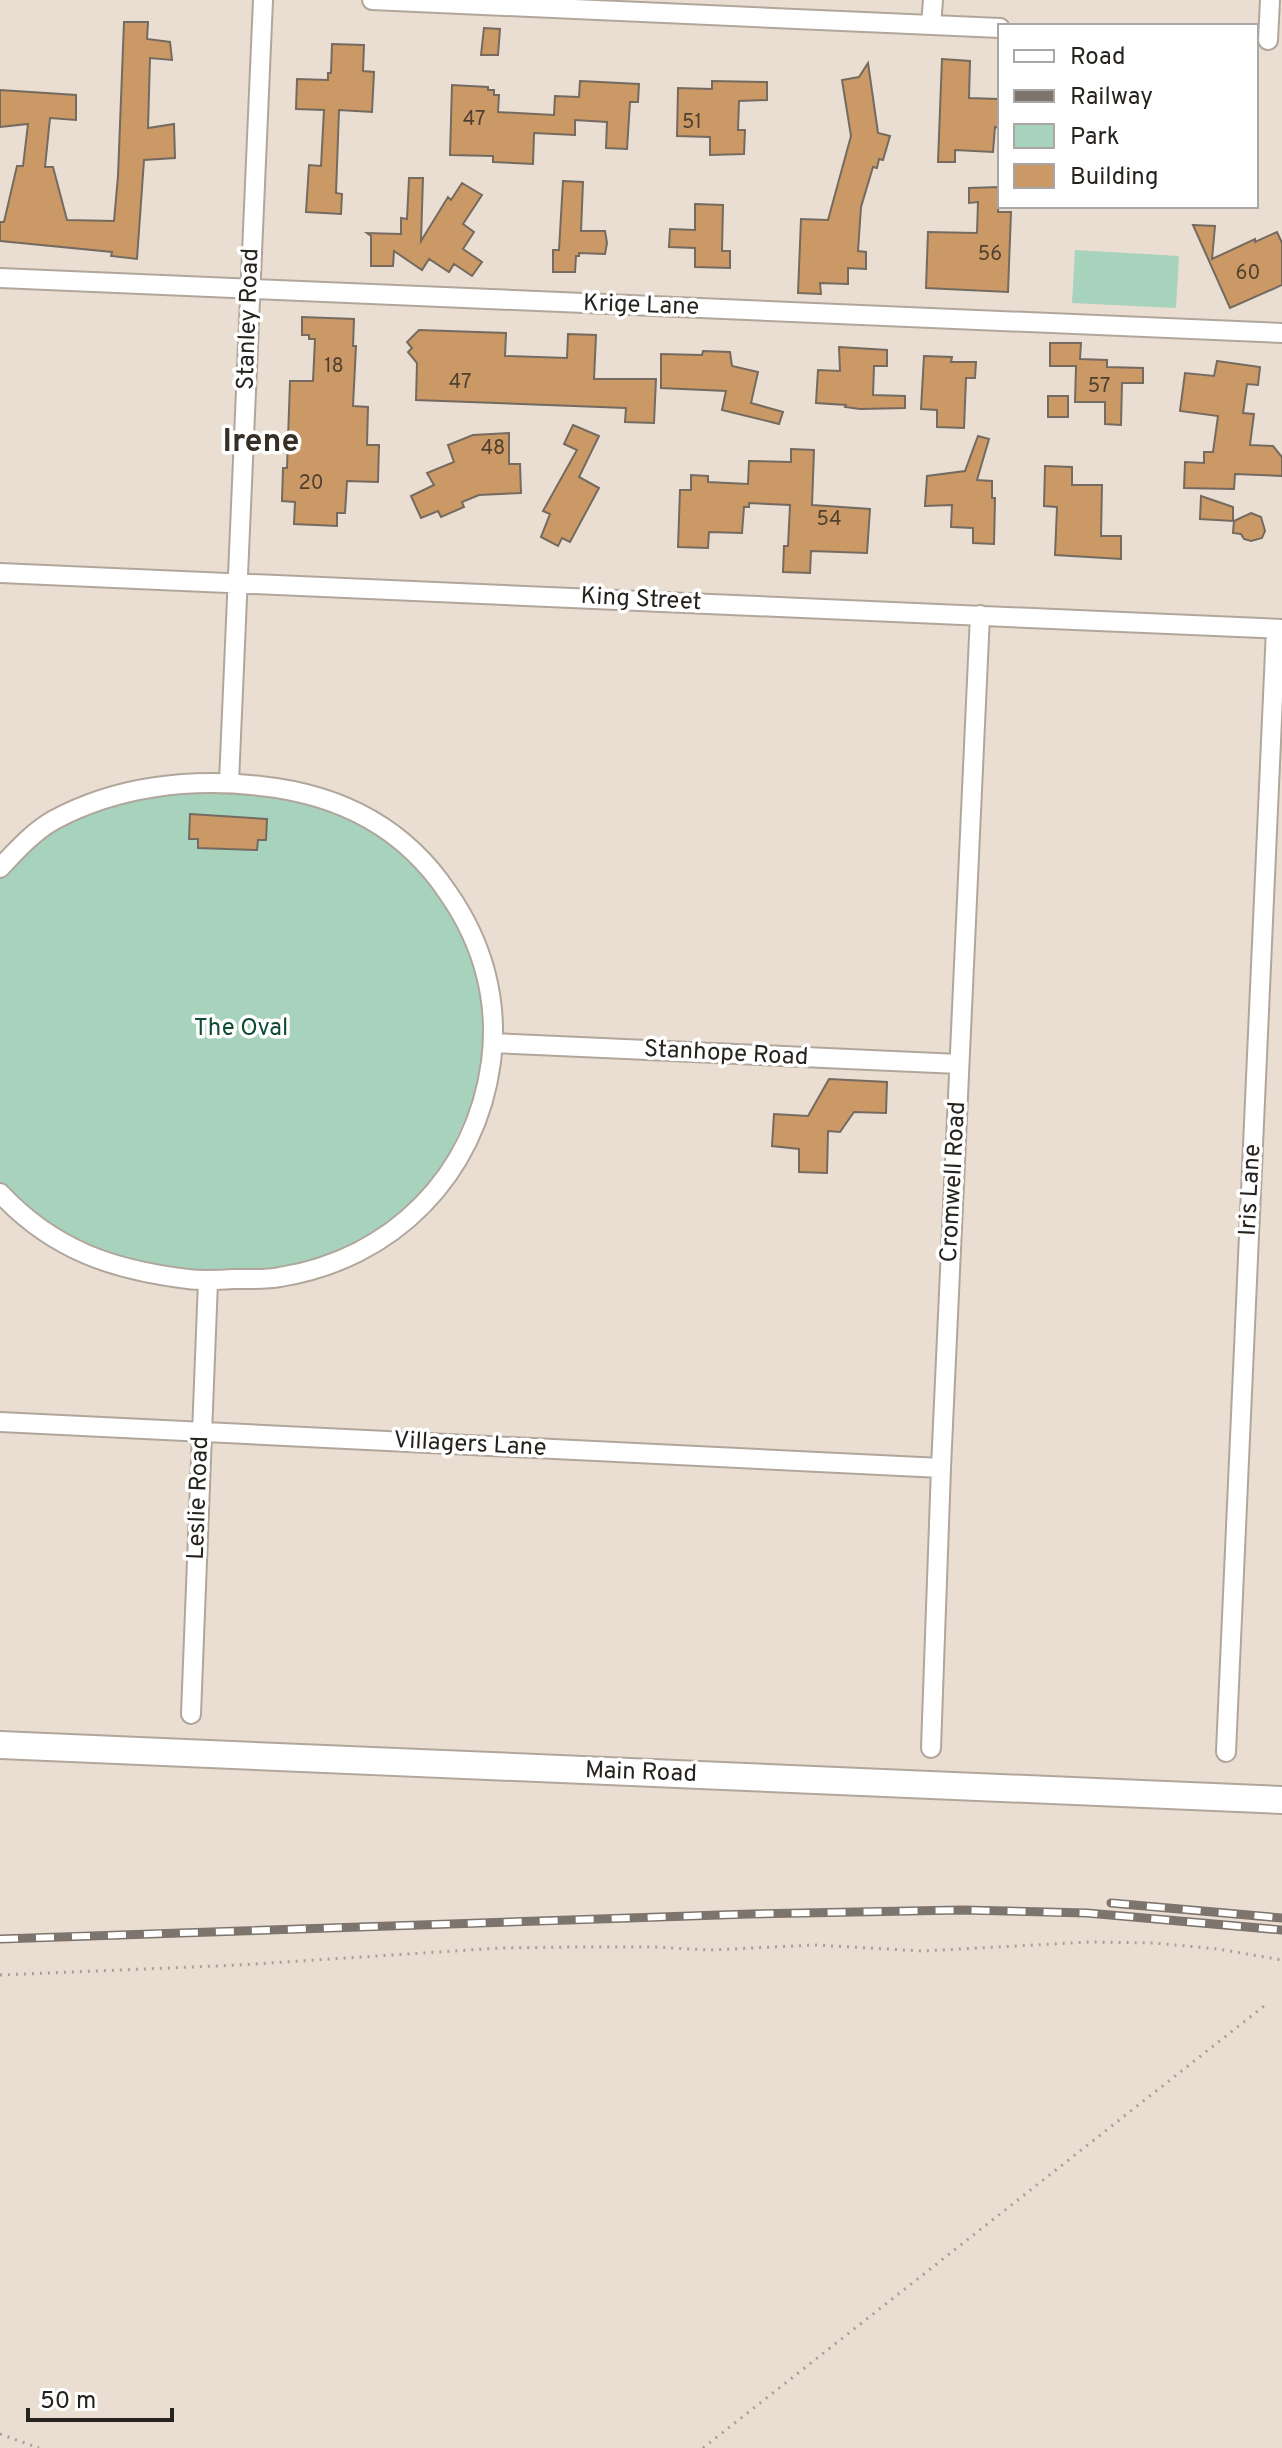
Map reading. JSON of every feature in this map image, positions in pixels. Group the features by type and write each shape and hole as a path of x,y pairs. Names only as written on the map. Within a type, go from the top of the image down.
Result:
{"main road":[{"name":"Main Road","path":"0,1745 1282,1800"}],"street":[{"name":"Stanley Road","path":"229,782 263,0"},
{"path":"372,0 597,5 998,28"},
{"path":"931,25 933,0"},
{"path":"1269,40 1270,0"},
{"name":"Krige Lane","path":"0,278 1282,333"},
{"name":"King Street","path":"0,573 1279,629"},
{"name":"Cromwell Road","path":"931,1748 980,615"},
{"name":"Iris Lane","path":"1226,1752 1279,629"},
{"path":"0,868 47,825 115,795 170,785 229,782 288,789 342,805 392,832 425,861 460,910 476,942 491,999 493,1043 487,1085 474,1128 454,1166 434,1193 410,1218 364,1250 326,1266 277,1278 208,1281 145,1274 95,1260 68,1247 38,1227 0,1193"},
{"name":"Stanhope Road","path":"493,1043 959,1064"},
{"name":"Leslie Road","path":"191,1714 208,1281"},
{"name":"Villagers Lane","path":"0,1422 941,1468"}],"path":[{"path":"0,1975 239,1965 500,1948 570,1947 709,1950 815,1945 923,1951 1090,1942 1154,1943 1218,1949 1282,1960"},
{"path":"703,2448 1264,2006"},
{"path":"0,2434 39,2448"}],"green space":[{"path":"1075,250 1179,256 1176,308 1072,303"},
{"name":"The Oval","path":"273,788 399,836 463,927 480,983 485,1043 472,1104 445,1163 412,1205 360,1245 312,1261 247,1274 201,1279 71,1246 0,1186 0,862 50,818 129,790"}],"building":[{"path":"124,22 148,22 147,39 170,42 172,60 150,58 148,128 174,124 175,158 144,160 137,259 111,256 112,252 0,241 0,222 4,222 17,166 23,166 28,124 0,127 0,90 76,95 76,120 50,118 45,167 53,167 67,220 114,221"},
{"path":"484,28 500,29 498,55 481,55"},
{"path":"332,44 364,45 363,71 374,72 372,112 339,110 336,193 342,194 341,214 306,212 309,165 321,166 324,110 296,109 297,79 328,80"},
{"path":"942,59 970,61 969,98 998,99 998,128 995,127 993,152 955,150 955,162 938,162"},
{"path":"868,63 878,133 890,136 883,160 879,159 877,168 873,167 861,207 858,251 866,252 866,269 848,268 848,284 820,283 821,294 798,293 801,219 828,220 851,136 842,80 859,77"},
{"path":"580,81 639,84 638,102 630,102 627,149 606,148 607,122 575,120 575,135 534,133 533,164 493,162 493,156 450,155 452,85 494,90 494,95 499,95 498,112 554,115 555,96 579,97"},
{"path":"712,81 767,82 767,100 739,101 738,130 745,130 744,154 710,155 710,137 677,136 678,88 712,89"},
{"path":"409,178 423,178 421,241 448,197 451,200 462,183 482,195 463,224 474,232 463,249 482,262 472,276 454,264 449,272 429,259 422,270 394,251 393,266 371,266 371,236 367,233 401,234 401,218 407,219"},
{"path":"563,181 583,182 581,231 605,231 607,243 605,254 579,253 575,272 553,272 553,250 559,250"},
{"path":"998,187 998,212 1011,212 1008,292 926,288 928,232 977,233 978,202 969,203 969,188"},
{"path":"695,204 723,205 722,251 730,251 730,268 695,267 695,248 669,247 670,229 695,230"},
{"path":"1193,225 1215,226 1212,259 1277,232 1282,243 1282,285 1230,308"},
{"path":"302,317 354,319 353,406 368,407 367,445 379,445 378,482 347,481 345,513 337,513 337,526 294,524 295,502 282,501 283,468 287,468 290,381 313,381 315,339 302,335"},
{"path":"419,330 506,333 505,356 567,358 568,334 596,335 594,379 656,379 654,423 625,422 626,408 416,400 417,363 408,352 412,348 407,342"},
{"path":"1050,343 1081,343 1080,359 1107,360 1107,367 1143,368 1143,383 1122,383 1121,425 1105,424 1105,402 1075,402 1076,366 1050,366"},
{"path":"839,347 887,350 887,366 874,366 873,395 905,396 905,408 860,409 816,403 818,370 840,371"},
{"path":"703,351 730,352 732,366 758,372 751,403 783,412 779,424 722,410 726,391 661,388 661,354 702,355"},
{"path":"924,356 952,357 951,362 976,362 975,378 966,378 964,428 937,427 937,410 921,409"},
{"path":"1217,361 1260,367 1258,385 1247,384 1243,413 1254,414 1250,445 1273,446 1282,457 1282,476 1235,474 1234,489 1184,488 1185,462 1204,463 1204,452 1213,452 1218,416 1180,411 1185,373 1214,376"},
{"path":"1048,396 1068,396 1068,417 1048,417"},
{"path":"573,425 599,436 579,477 599,488 570,542 562,538 558,546 541,537 550,514 543,511 577,450 564,444"},
{"path":"509,433 509,464 520,464 521,493 479,495 462,502 464,507 441,517 438,511 421,518 411,496 434,485 427,473 454,462 448,445 473,435"},
{"path":"978,436 989,439 977,480 992,481 992,498 995,498 994,544 973,543 973,528 951,527 952,505 925,506 927,476 965,471"},
{"path":"791,449 814,450 812,505 870,509 867,553 811,551 810,573 783,572 790,505 749,503 749,507 744,507 742,533 709,532 708,548 678,547 680,490 691,490 691,475 708,476 708,482 748,484 749,461 791,462"},
{"path":"1045,466 1072,467 1072,485 1102,485 1101,536 1121,536 1121,559 1055,555 1057,507 1044,506"},
{"path":"1201,496 1233,507 1233,521 1200,519"},
{"path":"1251,513 1261,517 1265,531 1262,538 1251,541 1233,533 1234,521"},
{"path":"190,814 267,819 266,840 258,840 257,850 198,848 198,839 189,839"},
{"path":"829,1079 887,1082 886,1113 854,1112 840,1132 828,1131 827,1173 799,1172 799,1149 772,1146 774,1114 808,1116"}],"railway":[{"path":"1111,1903 1282,1918"},
{"path":"0,1939 962,1910 1087,1913 1282,1930"}],"district":[{"name":"Irene","path":"261,443"}]}
